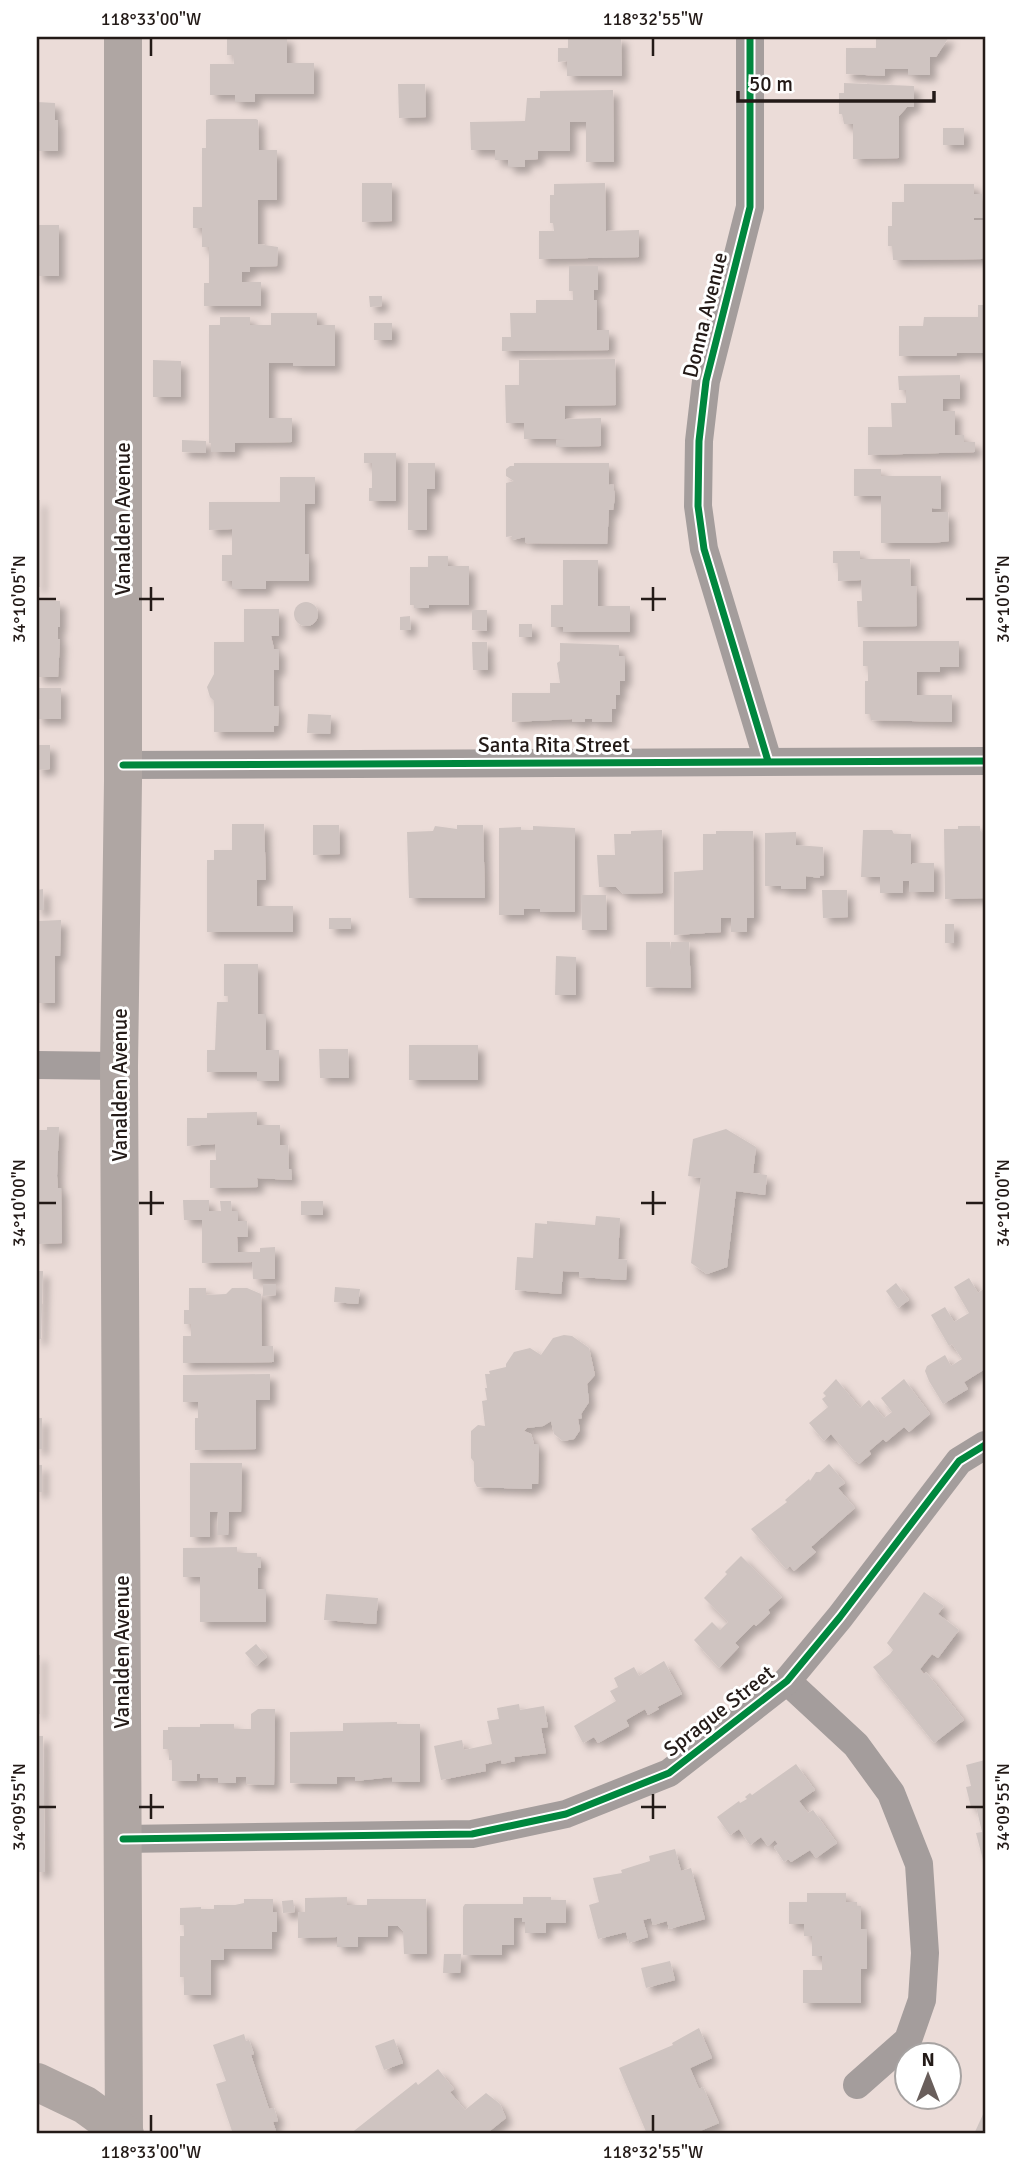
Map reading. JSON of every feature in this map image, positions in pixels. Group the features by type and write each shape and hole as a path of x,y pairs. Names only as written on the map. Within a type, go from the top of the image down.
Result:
{"main road":[{"name":"Vanalden Avenue","path":"123,37 123,765 119,1066 124,2134"},
{"path":"37,2082 85,2105 124,2134"}],"street":[{"name":"Donna Avenue","path":"750,37 750,206 706,381 699,441 698,506 704,549 768,761"},
{"name":"Santa Rita Street","path":"123,765 985,761"},
{"path":"37,1065 119,1066"},
{"name":"Sprague Street","path":"123,1839 472,1834 566,1814 669,1773 787,1681 841,1617 959,1461 985,1445"},
{"path":"787,1681 856,1745 891,1793 919,1864 925,1953 922,2000 908,2040 858,2085"}],"building":[{"path":"287,37 287,63 314,63 314,94 255,94 255,102 235,102 235,95 210,95 210,64 234,64 233,55 227,55 227,38"},
{"path":"568,37 621,37 622,76 567,76 567,61 558,62 558,48 568,48"},
{"path":"876,37 949,37 936,57 930,57 930,75 908,75 908,69 885,69 885,76 846,74 846,48 876,48"},
{"path":"844,83 914,86 914,107 907,107 899,116 899,158 853,159 853,124 844,124 842,114 839,114 839,93 844,93"},
{"path":"398,84 425,84 426,117 399,118"},
{"path":"613,90 614,162 586,162 586,122 570,122 570,151 538,151 538,159 525,160 525,167 508,167 508,160 495,160 495,150 471,150 470,122 525,121 527,98 540,98 540,91"},
{"path":"37,102 55,103 58,151 37,151"},
{"path":"256,119 259,150 277,150 277,200 258,200 258,244 278,247 277,266 250,267 250,272 242,272 242,282 261,282 261,306 204,306 204,283 209,283 209,247 202,247 202,228 193,228 193,207 202,207 202,148 206,148 206,120"},
{"path":"943,128 964,128 964,145 943,145"},
{"path":"362,183 392,183 392,221 362,222"},
{"path":"605,183 606,231 639,230 639,257 539,259 539,231 554,231 553,223 550,223 550,195 554,195 554,184"},
{"path":"904,184 974,184 974,194 982,194 983,218 974,220 985,220 985,254 982,259 893,260 892,246 888,246 888,226 892,226 892,202 904,202"},
{"path":"37,225 59,225 59,276 37,276"},
{"path":"569,266 598,266 598,290 594,290 594,300 597,300 597,330 609,330 609,350 502,351 502,337 511,337 510,313 536,313 536,300 573,300 573,291 569,291"},
{"path":"369,296 382,296 382,306 370,307"},
{"path":"978,305 985,305 985,353 899,356 899,326 923,326 924,317 978,317"},
{"path":"271,313 317,313 317,325 335,325 335,366 269,363 269,418 292,418 292,442 235,443 235,452 211,452 209,325 220,325 220,317 250,317 250,325 271,325"},
{"path":"374,323 392,323 392,340 374,340"},
{"path":"615,359 616,405 565,406 565,419 601,418 601,446 556,447 556,440 565,439 524,439 524,423 506,423 505,385 519,385 519,360"},
{"path":"153,360 181,361 181,397 153,397"},
{"path":"960,375 960,399 943,399 943,411 955,411 955,435 964,435 964,442 975,442 975,452 868,455 868,427 892,427 891,403 906,403 906,390 899,390 898,376"},
{"path":"182,440 206,441 206,453 182,452"},
{"path":"364,453 396,453 396,501 369,501 372,463 364,463"},
{"path":"408,463 435,463 435,489 427,489 427,530 408,530"},
{"path":"514,463 609,463 609,485 613,484 615,497 613,510 609,510 607,544 525,543 525,537 512,540 512,536 506,537 506,483 514,481 506,476 506,469 514,466"},
{"path":"854,469 881,469 881,476 941,476 941,509 932,508 932,512 948,512 949,541 881,543 881,496 854,496"},
{"path":"280,477 315,477 315,504 305,504 305,554 309,554 309,581 266,581 266,589 232,589 232,581 222,581 222,555 232,555 232,529 209,530 209,502 280,502"},
{"path":"37,500 40,500 40,587 37,587"},
{"path":"833,551 860,551 860,559 910,559 911,586 916,586 917,626 858,627 857,601 862,601 861,580 838,581 838,563 833,563"},
{"path":"428,556 448,556 448,566 469,566 469,605 429,605 429,608 414,608 414,605 410,605 410,567 428,567"},
{"path":"563,560 598,560 598,606 630,606 630,632 563,632 563,627 551,627 551,605 563,605"},
{"path":"37,601 60,601 58,677 37,677"},
{"path":"306,602 315,605 318,614 315,623 306,626 297,623 294,614 297,605"},
{"path":"244,609 279,609 279,636 271,636 274,649 279,649 279,670 274,670 274,706 279,706 278,726 274,726 274,732 214,732 214,701 207,687 214,674 214,642 244,642"},
{"path":"472,610 487,610 487,631 472,630"},
{"path":"410,616 411,630 400,630 400,617"},
{"path":"519,624 532,624 532,637 519,637"},
{"path":"863,641 959,641 959,667 940,667 940,672 917,672 917,695 952,695 952,722 871,720 871,714 865,714 868,666 863,666"},
{"path":"472,642 487,642 488,670 473,670"},
{"path":"560,643 619,645 619,656 625,656 625,681 620,681 620,695 616,695 612,722 592,722 592,719 585,719 585,722 572,722 572,719 512,722 512,693 550,693 550,683 560,683 557,663 560,661"},
{"path":"37,688 61,688 61,719 37,719"},
{"path":"308,714 331,715 330,734 307,733"},
{"path":"37,745 50,745 50,769 37,770"},
{"path":"232,824 264,824 266,880 257,880 257,906 293,906 293,932 207,932 207,860 214,860 214,850 232,850"},
{"path":"313,825 339,825 340,854 313,855"},
{"path":"457,825 483,825 485,898 409,898 407,832 433,831 435,826 457,829"},
{"path":"533,826 575,828 575,912 524,909 524,915 499,915 499,828 521,827 521,830 533,830"},
{"path":"958,826 980,826 985,835 985,898 945,899 944,829 958,829"},
{"path":"662,830 663,893 623,894 616,887 599,887 597,855 615,855 614,834"},
{"path":"863,830 892,830 894,834 911,834 911,865 934,863 934,892 909,892 909,881 903,881 903,893 880,893 880,877 861,877"},
{"path":"716,831 753,831 754,918 747,918 747,932 731,932 731,918 721,918 721,932 674,935 674,872 703,870 703,834 716,834"},
{"path":"796,832 796,845 823,847 824,875 820,878 806,876 806,889 765,886 765,833"},
{"path":"43,889 44,910 37,910 37,890"},
{"path":"822,890 847,890 848,917 823,918"},
{"path":"581,895 606,895 607,930 582,930"},
{"path":"329,918 351,918 351,929 329,929"},
{"path":"61,920 60,956 55,956 55,1003 37,1003 37,921"},
{"path":"945,924 954,924 954,943 945,943"},
{"path":"646,942 670,942 671,954 671,942 689,942 691,988 646,987"},
{"path":"556,956 576,957 576,995 555,995"},
{"path":"224,964 258,964 258,1014 266,1014 266,1050 279,1050 279,1081 257,1081 257,1072 207,1072 207,1050 215,1050 217,1002 228,1002 228,996 224,996"},
{"path":"409,1045 478,1045 478,1080 409,1080"},
{"path":"319,1049 348,1049 349,1078 320,1078"},
{"path":"257,1112 257,1125 280,1125 280,1145 288,1145 292,1180 257,1178 258,1187 210,1188 210,1160 216,1160 215,1144 187,1146 187,1118 207,1118 207,1113"},
{"path":"47,1127 59,1127 57,1176 58,1188 61,1188 62,1243 37,1244 37,1130 47,1130"},
{"path":"726,1129 756,1147 753,1173 767,1175 765,1195 736,1191 727,1267 707,1274 691,1263 701,1178 688,1176 693,1139"},
{"path":"183,1200 209,1200 209,1211 221,1211 220,1201 231,1201 232,1211 238,1211 238,1221 247,1221 248,1237 237,1237 238,1252 260,1252 260,1248 275,1247 275,1279 253,1279 252,1262 202,1263 202,1220 184,1220"},
{"path":"301,1201 323,1201 323,1215 301,1215"},
{"path":"596,1216 620,1218 618,1259 627,1260 626,1280 579,1277 579,1272 563,1271 561,1294 515,1290 517,1257 533,1258 535,1223 547,1224 547,1221 595,1225"},
{"path":"37,1271 43,1271 41,1339 37,1340"},
{"path":"969,1278 978,1293 985,1288 985,1369 964,1382 968,1389 943,1404 929,1381 925,1371 927,1366 945,1355 951,1366 962,1359 952,1344 949,1346 931,1315 945,1307 954,1322 969,1313 954,1287"},
{"path":"896,1283 909,1300 898,1308 886,1291"},
{"path":"263,1284 276,1284 276,1295 263,1296"},
{"path":"335,1287 360,1289 358,1304 334,1302"},
{"path":"189,1288 206,1288 206,1295 226,1294 232,1288 247,1288 261,1294 262,1346 273,1346 274,1362 183,1363 183,1336 191,1336 191,1324 184,1324 184,1310 189,1310"},
{"path":"572,1336 589,1348 595,1375 587,1384 589,1402 581,1414 582,1418 578,1419 580,1430 574,1439 563,1441 554,1434 551,1421 524,1431 531,1434 534,1444 539,1444 538,1484 532,1484 532,1489 477,1487 474,1481 474,1462 471,1458 471,1431 478,1425 485,1426 482,1401 487,1400 485,1374 506,1367 514,1352 530,1348 541,1355 553,1338"},
{"path":"270,1374 270,1400 256,1400 256,1449 195,1450 198,1402 183,1402 183,1375"},
{"path":"836,1379 860,1408 869,1400 884,1418 892,1412 881,1398 904,1379 930,1414 909,1432 904,1427 886,1442 883,1439 859,1464 831,1434 824,1441 809,1423 828,1407 822,1399 826,1396 823,1393"},
{"path":"37,1418 42,1418 42,1449 37,1449"},
{"path":"190,1463 242,1463 241,1512 229,1512 228,1535 217,1535 218,1512 210,1512 210,1537 190,1537"},
{"path":"829,1464 845,1483 838,1488 855,1508 811,1547 816,1552 794,1571 790,1566 786,1569 751,1529 787,1502 785,1500"},
{"path":"37,1465 42,1465 42,1492 37,1492"},
{"path":"237,1547 237,1553 257,1553 257,1557 261,1557 258,1589 266,1589 266,1622 200,1622 200,1577 183,1577 183,1548"},
{"path":"741,1556 782,1597 768,1610 770,1613 735,1643 739,1647 719,1668 694,1640 712,1622 720,1630 728,1622 704,1598"},
{"path":"924,1592 944,1606 938,1614 959,1630 938,1658 932,1654 920,1669 924,1674 926,1672 964,1720 934,1743 873,1667 893,1650 887,1643"},
{"path":"326,1594 378,1598 376,1624 324,1620"},
{"path":"256,1644 267,1657 256,1666 245,1653"},
{"path":"37,1655 40,1655 40,1714 37,1714"},
{"path":"664,1661 682,1694 648,1715 645,1709 626,1720 629,1726 598,1743 594,1737 583,1743 574,1726 616,1701 610,1691 618,1687 614,1678 634,1667 639,1676"},
{"path":"519,1704 520,1710 544,1706 548,1727 541,1728 546,1753 514,1757 515,1761 502,1764 501,1760 485,1764 486,1771 441,1780 434,1746 462,1740 464,1750 492,1744 487,1721 499,1719 497,1708"},
{"path":"258,1709 275,1709 274,1785 246,1784 246,1777 236,1777 236,1783 218,1783 218,1778 200,1778 200,1774 197,1774 197,1781 172,1781 172,1760 169,1760 169,1749 163,1749 163,1730 168,1730 168,1727 200,1727 200,1724 234,1724 234,1729 251,1729 251,1714"},
{"path":"343,1723 420,1724 420,1782 392,1782 392,1777 355,1781 355,1777 337,1777 337,1784 290,1783 290,1732 343,1731"},
{"path":"37,1736 43,1736 45,1872 37,1872"},
{"path":"985,1760 983,1860 976,1833 982,1832 976,1806 971,1807 966,1787 971,1786 966,1765"},
{"path":"796,1764 815,1790 799,1801 808,1813 813,1810 837,1843 816,1858 810,1850 791,1862 788,1859 784,1862 774,1847 778,1844 775,1840 768,1846 761,1837 750,1845 739,1829 730,1835 717,1817"},
{"path":"675,1849 681,1871 691,1868 705,1919 669,1929 667,1921 653,1925 651,1918 643,1920 648,1937 629,1943 626,1932 598,1939 589,1905 599,1902 593,1878 622,1873 621,1870 650,1861 649,1856"},
{"path":"807,1893 846,1893 846,1902 857,1902 857,1906 861,1906 861,1929 867,1929 867,1969 861,1969 861,2003 803,2003 803,1970 822,1970 822,1956 812,1956 812,1936 804,1936 804,1924 789,1924 789,1902 807,1902"},
{"path":"347,1897 347,1905 367,1905 367,1899 426,1899 427,1954 404,1954 403,1931 398,1926 388,1926 388,1937 358,1937 358,1947 337,1947 337,1937 298,1938 298,1912 305,1912 305,1898"},
{"path":"523,1897 566,1900 566,1923 546,1923 546,1933 525,1933 525,1922 522,1922 522,1918 514,1918 514,1945 502,1945 502,1955 463,1955 465,1904 523,1904"},
{"path":"244,1899 273,1899 273,1912 277,1912 277,1932 272,1932 272,1949 224,1949 224,1960 211,1960 211,1995 184,1995 184,1977 180,1977 180,1936 184,1936 184,1925 180,1925 180,1908 214,1909 214,1905 244,1903"},
{"path":"293,1900 295,1912 283,1913 282,1901"},
{"path":"444,1954 461,1954 460,1973 443,1973"},
{"path":"670,1961 675,1980 646,1988 641,1968"},
{"path":"699,2028 712,2058 690,2068 699,2089 703,2087 719,2123 693,2134 647,2134 619,2068 673,2045 672,2043"},
{"path":"244,2034 254,2054 251,2055 269,2109 274,2108 278,2121 273,2122 277,2134 233,2134 216,2084 226,2081 213,2045"},
{"path":"394,2039 403,2063 384,2070 375,2046"},
{"path":"438,2069 454,2089 450,2092 465,2110 486,2093 500,2104 506,2118 486,2134 350,2134 416,2082 418,2085"},
{"path":"985,2110 985,2134 974,2134"}],"cycle path":[{"path":"750,37 750,207 706,381 699,441 698,506 704,549 768,761"},
{"path":"123,765 985,761"},
{"path":"123,1839 472,1834 566,1814 669,1773 787,1681 840,1617 959,1461 985,1445"}]}
